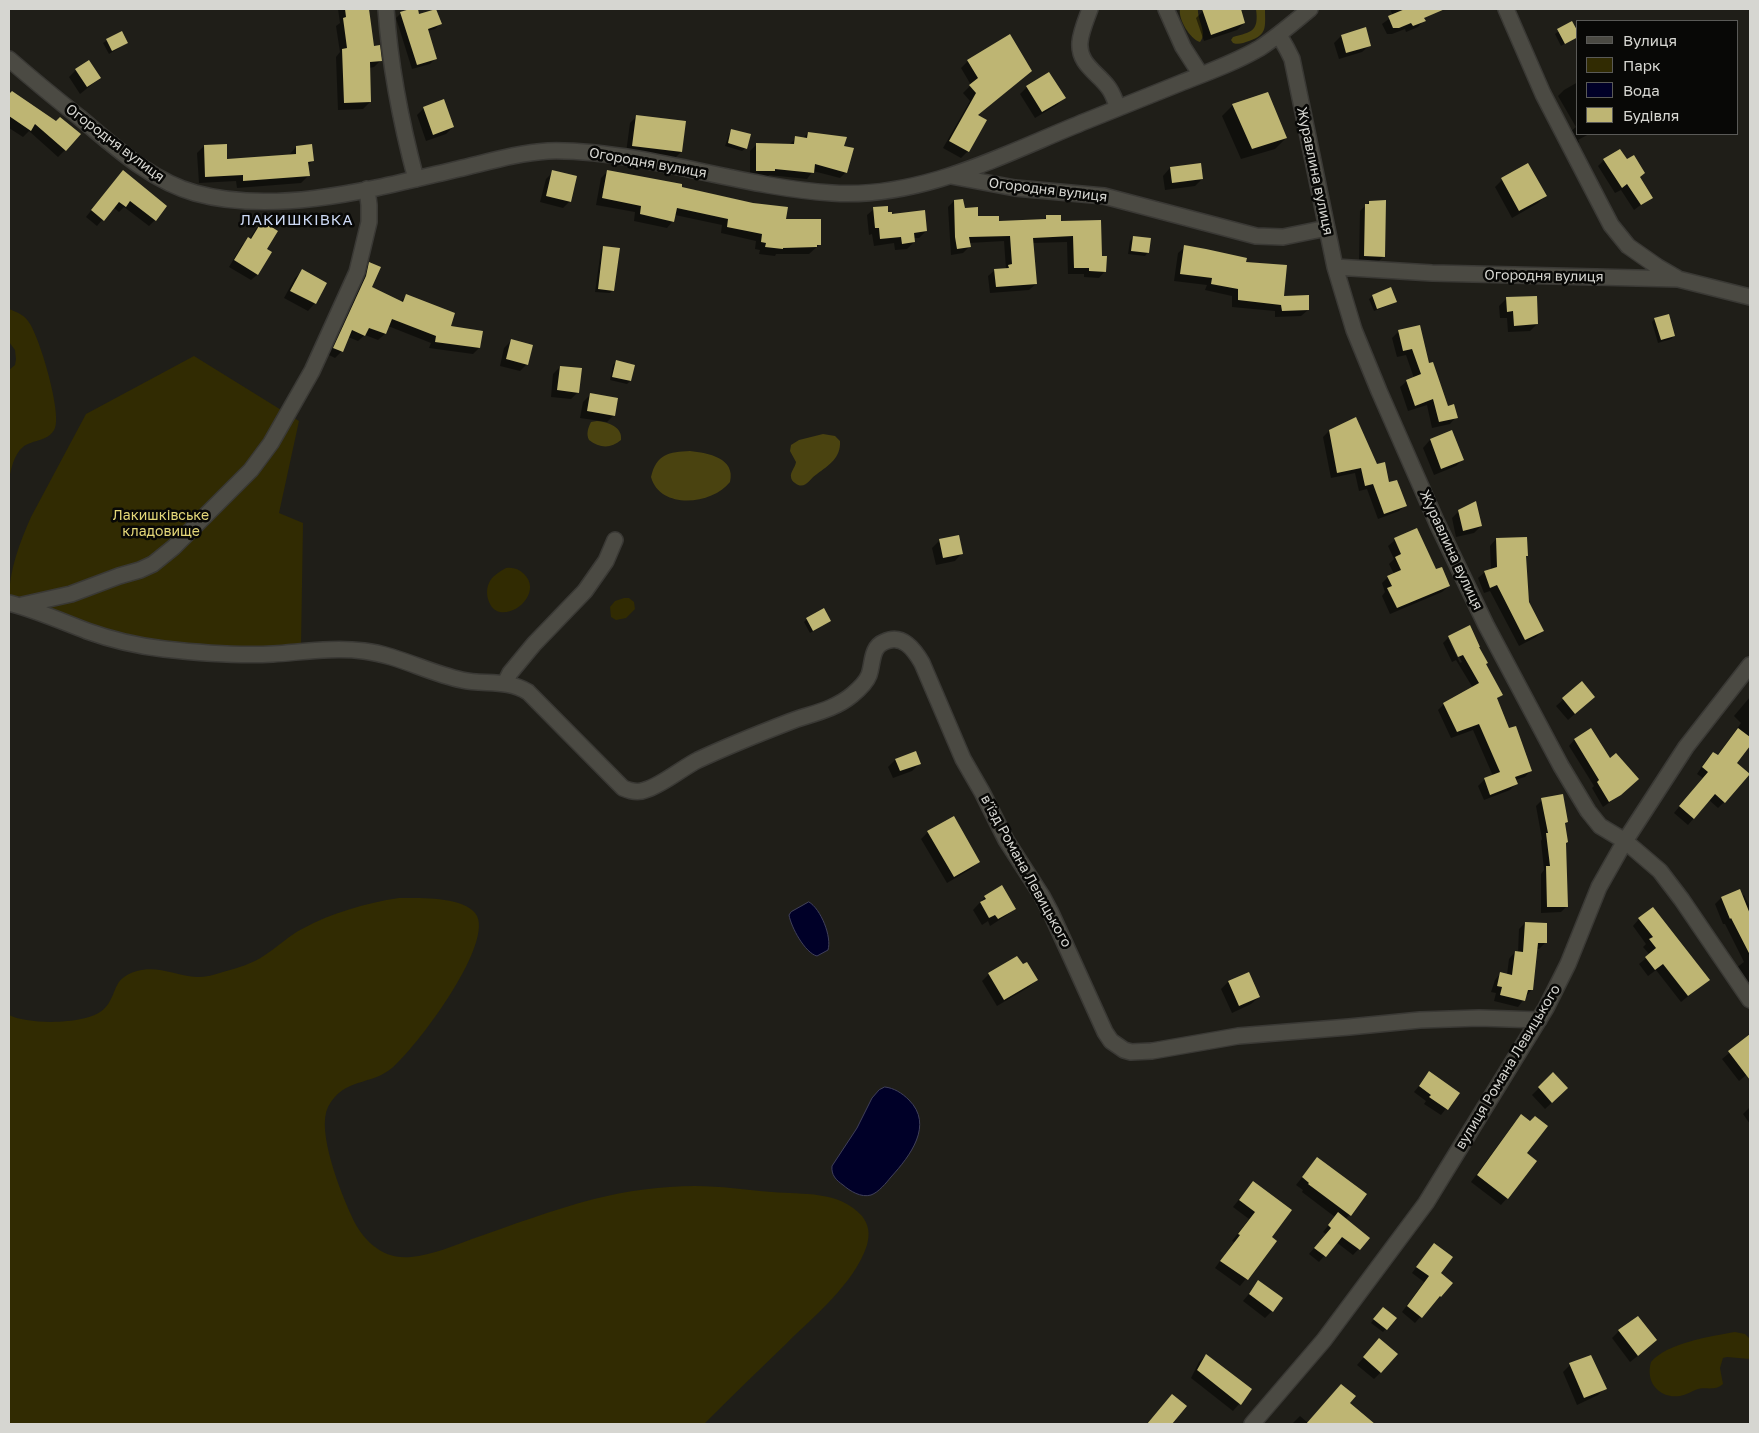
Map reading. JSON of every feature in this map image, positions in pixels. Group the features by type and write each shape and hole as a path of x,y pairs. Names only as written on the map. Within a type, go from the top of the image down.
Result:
{"street":[{"path":"386,9 389,47 396,92 416,178"},
{"path":"1090,9 1081,36 1080,54 1082,59 1109,89 1118,108"},
{"path":"1166,9 1183,47 1201,75"},
{"path":"950,176 1201,75 1257,50 1279,35 1310,9"},
{"path":"1506,9 1543,94 1611,225 1628,246 1678,278"},
{"name":"Журавлина вулиця","path":"1279,35 1288,49 1293,65 1335,267 1354,330 1437,523 1499,651 1588,812 1600,826 1625,841 1660,871 1750,1000"},
{"name":"Огородня вулиця","path":"9,59 148,171 168,183 187,190 221,198 267,202 307,199 367,189 508,156 564,151 617,156 780,186 829,193 848,194 888,191 950,176 1016,188 1104,196 1256,236 1283,237 1327,228"},
{"path":"14,604 71,594 152,564 174,547 251,470 271,443 304,386 320,356 357,272 368,222 369,205 367,189"},
{"name":"Огородня вулиця","path":"1335,267 1432,273 1678,278 1750,297"},
{"path":"14,604 37,610 102,636 148,647 239,655 335,650 364,651 401,660 461,680 505,683 510,673 534,644 593,580 606,561 615,540"},
{"name":"в’їзд Романа Левицького","path":"505,683 528,692 623,788 640,791 652,787 692,764 728,747 839,703 851,696 865,681 869,675 874,652 880,644 890,640 908,643 922,663 960,754 1006,840 1052,913 1100,1021 1111,1041 1118,1047 1131,1052 1152,1051 1238,1036 1449,1018 1539,1020"},
{"name":"вулиця Романа Левицького","path":"1252,1424 1324,1340 1412,1222 1437,1185 1539,1020 1568,964 1599,887 1625,841 1686,747 1750,665"}],"green space":[{"path":"9,309 24,317 33,329 48,374 56,420 55,428 49,436 27,444 20,450 13,463 9,482 9,370 15,365 16,359 15,350 9,342"},
{"name":"Лакишківське кладовище","path":"194,356 299,421 279,513 303,523 301,647 239,650 136,640 9,599 13,567 31,517 86,414"},
{"path":"506,568 513,568 522,572 529,580 530,587 526,600 520,606 514,610 500,612 490,605 487,591 490,581 494,576"},
{"path":"629,598 634,602 635,609 626,618 616,620 611,617 610,607 615,601"},
{"path":"399,898 441,900 463,905 472,909 477,916 479,931 463,972 449,996 418,1040 384,1074 350,1086 334,1097 328,1107 325,1118 325,1131 331,1162 347,1206 357,1226 368,1241 383,1252 392,1255 401,1257 419,1256 442,1250 578,1203 631,1191 657,1188 695,1186 820,1195 843,1202 853,1208 864,1219 869,1233 867,1245 861,1259 844,1286 704,1424 9,1424 9,1015 30,1021 43,1022 72,1021 85,1018 104,1009 112,998 116,987 128,974 144,969 152,969 197,977 216,974 255,961 297,932 337,913"},
{"path":"1735,1332 1745,1334 1750,1339 1750,1359 1723,1358 1720,1368 1723,1384 1714,1388 1698,1389 1682,1395 1672,1396 1666,1395 1655,1388 1650,1376 1650,1369 1651,1362 1658,1355 1690,1341"}],"shaded area":[{"path":"1180,9 1198,9 1203,31 1200,42 1192,37 1186,28 1181,18"},
{"path":"1256,9 1265,9 1265,25 1260,36 1239,44 1233,43 1231,40 1233,37 1245,34 1253,29 1257,16"},
{"path":"597,421 614,426 620,432 621,440 613,445 601,446 589,440 588,429 590,424"},
{"path":"823,434 835,436 840,441 839,452 830,464 805,485 799,485 791,478 796,462 790,451 791,445 799,440"},
{"path":"690,451 712,455 725,462 731,474 730,482 722,490 711,496 699,499 675,499 665,495 656,488 651,477 656,463 664,456 676,452"}],"water":[{"path":"809,902 821,917 827,931 829,944 828,950 817,956 812,954 803,945 789,915"},
{"path":"885,1087 898,1091 909,1100 916,1110 919,1130 912,1150 885,1185 871,1195 860,1195 849,1190 836,1179 832,1172 832,1166 857,1128 872,1098 879,1090"}],"building":[{"path":"345,9 369,9 374,46 380,45 382,61 370,62 371,102 344,103 342,49 347,48 343,18 346,17"},
{"path":"418,9 419,14 436,9 442,24 428,29 437,59 417,65 400,12"},
{"path":"1202,9 1241,9 1245,23 1211,35"},
{"path":"1405,9 1445,9 1424,18 1426,21 1413,26 1411,23 1399,28 1393,28 1388,16"},
{"path":"1572,21 1576,28 1576,38 1565,44 1557,29"},
{"path":"1366,27 1371,46 1346,53 1341,35"},
{"path":"122,31 128,43 112,51 106,39"},
{"path":"1010,34 1032,71 978,115 987,120 969,152 949,141 976,93 969,85 978,78 967,60"},
{"path":"89,60 101,78 87,87 75,69"},
{"path":"1049,72 1066,98 1042,112 1026,86"},
{"path":"12,91 56,121 60,117 81,134 66,151 35,124 31,131 9,116 9,92"},
{"path":"1268,92 1287,138 1252,149 1232,104"},
{"path":"444,99 454,127 433,135 423,107"},
{"path":"636,115 686,121 682,152 632,146"},
{"path":"731,129 751,134 747,149 728,143"},
{"path":"808,132 847,137 844,146 854,148 847,173 815,164 814,173 775,169 775,171 756,171 756,143 794,144 795,136 807,138"},
{"path":"227,144 227,159 296,154 296,146 312,144 314,161 308,162 310,176 243,181 243,175 205,177 204,145"},
{"path":"1620,149 1627,159 1634,155 1645,173 1640,177 1653,198 1641,205 1627,184 1622,188 1603,159"},
{"path":"1201,163 1203,179 1172,183 1170,167"},
{"path":"1528,163 1547,196 1519,211 1501,178"},
{"path":"123,170 167,206 156,221 130,201 126,207 119,202 104,221 91,210"},
{"path":"552,170 577,176 571,202 546,196"},
{"path":"607,170 682,184 682,187 753,203 788,207 786,219 821,219 821,245 817,245 817,247 783,249 765,247 766,243 761,242 762,234 727,227 728,219 677,208 674,222 640,214 641,206 602,198"},
{"path":"963,199 965,208 978,207 978,216 999,216 999,221 1046,219 1046,215 1061,215 1061,221 1101,220 1102,256 1107,256 1106,272 1089,271 1089,268 1074,268 1073,236 1033,238 1037,284 996,287 994,269 1009,268 1008,265 1012,264 1010,236 969,237 971,247 957,249 954,200"},
{"path":"1386,200 1385,257 1364,256 1365,204 1369,204 1369,201"},
{"path":"888,206 888,212 892,212 892,214 925,210 927,231 914,233 915,242 902,244 901,237 880,239 879,228 875,228 873,207"},
{"path":"262,221 278,231 267,249 272,252 258,275 234,260 248,237 251,239"},
{"path":"1133,236 1151,238 1149,253 1131,251"},
{"path":"1184,245 1247,258 1246,262 1287,265 1284,296 1309,295 1309,310 1282,311 1281,305 1238,300 1238,289 1211,284 1212,278 1180,274"},
{"path":"603,246 620,248 614,291 598,289"},
{"path":"369,262 381,267 372,287 403,302 406,294 455,313 451,326 483,331 480,348 435,342 436,336 392,319 386,334 369,328 365,336 352,330 343,352 333,348 366,276"},
{"path":"302,269 327,283 316,304 290,291"},
{"path":"1391,287 1397,302 1377,309 1372,295"},
{"path":"1537,296 1538,324 1514,326 1513,311 1507,312 1506,297"},
{"path":"1669,314 1675,336 1661,340 1654,318"},
{"path":"1420,325 1429,363 1433,362 1448,406 1454,404 1458,418 1439,422 1433,399 1415,406 1406,380 1421,374 1412,349 1403,351 1398,330"},
{"path":"511,339 533,345 528,365 506,359"},
{"path":"616,360 635,365 631,381 612,377"},
{"path":"560,366 582,368 579,393 557,390"},
{"path":"590,393 618,398 615,416 587,411"},
{"path":"1356,417 1377,464 1385,462 1389,482 1397,480 1407,506 1384,514 1373,484 1365,486 1361,468 1337,473 1329,430"},
{"path":"1452,430 1464,460 1441,469 1430,439"},
{"path":"1476,501 1482,526 1463,531 1458,510"},
{"path":"1417,528 1436,569 1442,567 1450,586 1397,608 1387,588 1392,586 1387,576 1401,570 1395,557 1401,554 1394,538"},
{"path":"959,535 963,554 943,558 939,539"},
{"path":"1527,537 1528,556 1526,556 1529,602 1544,631 1525,640 1497,585 1490,588 1484,571 1497,567 1496,538"},
{"path":"824,608 831,621 813,631 806,618"},
{"path":"1470,625 1488,663 1486,664 1503,695 1497,698 1509,728 1516,726 1532,771 1515,777 1518,784 1490,795 1484,778 1500,772 1479,724 1457,732 1443,703 1479,683 1463,655 1458,657 1448,636"},
{"path":"1582,681 1595,697 1575,714 1562,698"},
{"path":"1591,728 1610,758 1616,753 1639,779 1621,795 1609,802 1597,782 1599,780 1574,739"},
{"path":"1738,728 1750,737 1750,746 1737,763 1750,774 1725,803 1715,794 1694,819 1679,806 1708,772 1702,767 1713,752 1718,755"},
{"path":"916,751 921,764 900,771 895,759"},
{"path":"1563,794 1568,822 1565,823 1568,842 1566,843 1568,907 1547,907 1546,866 1550,866 1546,833 1548,833 1541,798"},
{"path":"954,816 980,862 954,877 927,831"},
{"path":"1002,885 1016,909 998,919 995,915 989,918 980,902 986,899 984,896"},
{"path":"1740,889 1750,914 1750,955 1730,919 1721,897"},
{"path":"1653,907 1710,980 1688,996 1663,964 1655,970 1645,957 1656,948 1649,939 1653,937 1638,918"},
{"path":"1525,922 1547,923 1547,943 1538,943 1533,990 1528,990 1525,1001 1500,995 1502,987 1497,986 1500,972 1512,975 1515,951 1523,952"},
{"path":"1017,956 1023,964 1027,962 1038,980 1004,1000 988,973"},
{"path":"1249,972 1260,997 1239,1006 1228,981"},
{"path":"1750,1034 1750,1080 1728,1051"},
{"path":"1429,1071 1460,1093 1448,1110 1429,1097 1431,1095 1419,1086"},
{"path":"1553,1072 1568,1088 1552,1103 1538,1087"},
{"path":"1521,1114 1530,1121 1535,1116 1548,1126 1527,1153 1537,1161 1508,1199 1477,1175"},
{"path":"1317,1157 1367,1194 1351,1216 1308,1184 1302,1177"},
{"path":"1253,1181 1292,1210 1272,1237 1277,1241 1248,1280 1220,1261 1255,1212 1239,1200"},
{"path":"1338,1212 1370,1238 1360,1250 1342,1237 1326,1257 1314,1248 1331,1228 1328,1225"},
{"path":"1434,1243 1453,1257 1441,1273 1453,1283 1422,1318 1407,1306 1429,1276 1416,1267"},
{"path":"1258,1280 1283,1298 1273,1312 1249,1294"},
{"path":"1383,1307 1397,1318 1387,1330 1373,1319"},
{"path":"1638,1316 1657,1340 1638,1356 1618,1330"},
{"path":"1379,1338 1398,1354 1381,1373 1363,1357"},
{"path":"1206,1354 1252,1389 1241,1405 1197,1370"},
{"path":"1591,1355 1607,1389 1584,1398 1569,1363"},
{"path":"1341,1384 1356,1396 1350,1403 1375,1424 1306,1424"},
{"path":"1172,1394 1187,1406 1172,1424 1147,1424"}],"district":[{"name":"ЛАКИШКІВКА","path":"297,220"}]}
